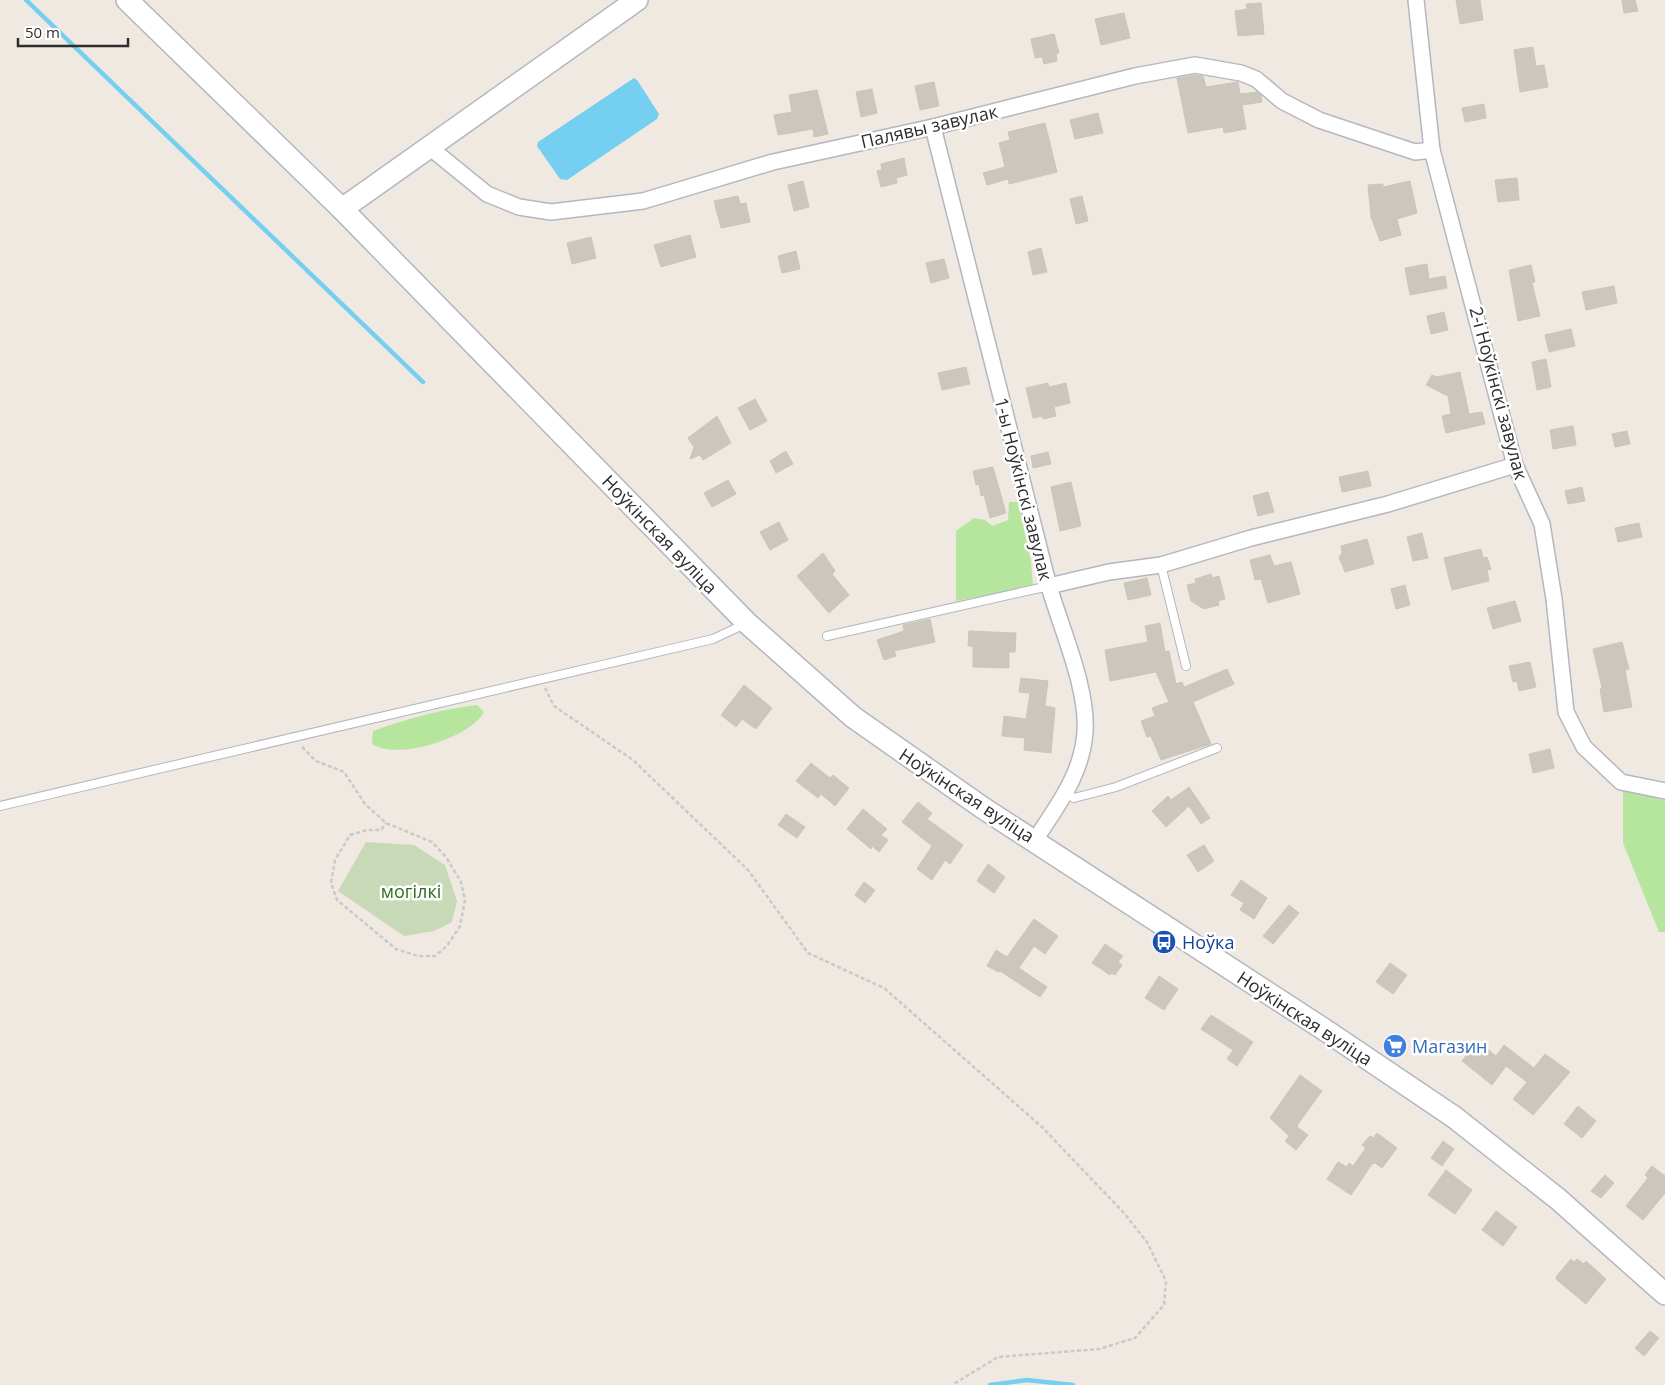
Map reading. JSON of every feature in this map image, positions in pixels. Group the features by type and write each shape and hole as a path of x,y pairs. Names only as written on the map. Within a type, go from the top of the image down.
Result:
{"main road":[{"name":"Ноўкінская вуліца","path":"127,0 342,208 747,623 853,717 921,767 1035,840 1454,1117 1558,1199 1665,1294"},
{"path":"342,208 638,0"}],"street":[{"name":"2-і Ноўкінскі завулак","path":"1416,0 1432,150 1475,307 1515,465 1542,524 1554,599 1566,712 1584,747 1620,782 1665,791"},
{"name":"Палявы завулак","path":"428,146 487,194 519,207 551,212 643,201 773,162 933,127 1068,91 1195,65 1241,73 1256,79 1282,101 1319,120 1405,150 1415,152 1432,150"},
{"name":"1-ы Ноўкінскі завулак","path":"933,127 1049,586 1079,686 1084,712 1083,754 1077,772 1035,840"},
{"path":"1049,586 1110,572 1161,565 1251,538 1388,504 1515,465"}],"lane":[{"path":"1161,565 1186,666"},
{"path":"828,636 1049,586"},
{"path":"0,806 713,639 747,623"},
{"path":"1065,793 1074,798 1099,792 1217,748"}],"path":[{"path":"541,679 554,706 633,760 748,870 808,953 884,988 1042,1127 1124,1214 1147,1242 1166,1281 1164,1305 1134,1338 1099,1349 998,1357 952,1385"},
{"path":"294,738 316,761 344,772 366,804 386,823 432,842 446,857 461,882 465,900 460,926 447,946 435,956 418,956 396,949 337,900 331,882 335,860 350,835 367,830 381,830 386,823"}],"green space":[{"path":"1009,502 1018,502 1031,561 1033,587 956,601 956,531 974,518 985,520 992,526 1008,520"},
{"path":"477,705 484,712 476,722 449,738 415,748 398,750 384,749 372,744 373,731 425,715"},
{"path":"1623,788 1665,801 1665,932 1659,932 1623,843"},
{"name":"могілкі","path":"366,842 414,845 445,865 457,901 452,922 434,931 404,936 338,891"}],"water":[{"path":"634,78 659,114 657,119 567,180 560,179 537,146 538,142"}],"building":[{"path":"1456,0 1480,0 1483,20 1460,24"},
{"path":"1622,0 1635,0 1638,11 1624,13"},
{"path":"1261,3 1264,34 1238,36 1235,11 1247,9 1246,4"},
{"path":"1124,13 1130,38 1101,45 1095,19"},
{"path":"1054,34 1059,53 1056,54 1057,61 1044,64 1042,57 1035,58 1031,39"},
{"path":"1533,47 1536,66 1544,65 1548,87 1520,92 1514,50"},
{"path":"1195,75 1203,76 1206,87 1238,82 1240,94 1257,92 1261,95 1262,102 1242,105 1246,129 1224,133 1223,127 1188,133 1177,78"},
{"path":"934,82 939,106 920,110 915,86"},
{"path":"872,89 877,113 861,117 856,92"},
{"path":"817,90 828,134 814,137 813,129 778,135 774,115 792,112 789,95"},
{"path":"1484,104 1486,118 1465,122 1462,108"},
{"path":"1098,113 1103,133 1075,139 1070,120"},
{"path":"1045,123 1057,172 1009,184 1008,179 987,185 983,173 1005,167 999,143 1010,140 1008,132"},
{"path":"904,158 907,175 896,178 897,183 881,187 877,171 882,170 881,164"},
{"path":"1517,178 1519,200 1498,202 1495,180"},
{"path":"803,181 809,207 794,211 788,185"},
{"path":"1410,181 1417,213 1397,219 1401,235 1380,241 1371,217 1368,185 1383,184 1383,187"},
{"path":"738,196 740,204 746,203 750,222 721,228 714,201"},
{"path":"1082,196 1088,221 1076,224 1070,199"},
{"path":"690,235 696,257 661,267 654,245"},
{"path":"591,237 596,258 572,264 567,243"},
{"path":"1041,248 1047,272 1033,275 1028,252"},
{"path":"796,251 800,269 782,273 778,256"},
{"path":"944,259 949,278 931,283 926,263"},
{"path":"1427,264 1429,279 1445,276 1447,288 1410,295 1405,268"},
{"path":"1531,265 1535,282 1532,283 1540,316 1518,321 1509,270"},
{"path":"1614,286 1617,303 1586,310 1582,292"},
{"path":"1444,312 1448,330 1431,334 1427,316"},
{"path":"1571,329 1575,346 1549,352 1545,335"},
{"path":"1546,359 1551,387 1537,390 1532,362"},
{"path":"966,367 970,384 942,390 938,373"},
{"path":"1460,372 1469,414 1482,412 1485,424 1446,433 1442,416 1451,414 1448,396 1426,385 1432,375 1437,377"},
{"path":"1048,383 1049,387 1066,383 1070,403 1054,407 1056,416 1043,419 1043,416 1033,418 1026,388"},
{"path":"755,399 767,421 750,430 738,408"},
{"path":"717,416 731,443 703,460 700,455 690,459 694,447 688,438"},
{"path":"1573,426 1576,445 1553,449 1550,430"},
{"path":"1627,431 1630,444 1615,447 1612,434"},
{"path":"786,451 793,464 776,473 770,461"},
{"path":"1048,452 1051,464 1033,468 1031,456"},
{"path":"993,467 1006,513 990,518 984,495 981,496 979,484 976,485 973,471"},
{"path":"1368,471 1371,486 1342,492 1339,477"},
{"path":"728,480 736,494 712,507 704,493"},
{"path":"1071,482 1081,526 1060,531 1051,487"},
{"path":"1582,487 1585,501 1568,504 1565,491"},
{"path":"1268,492 1274,512 1258,516 1253,496"},
{"path":"779,522 788,540 770,550 760,532"},
{"path":"1639,523 1642,537 1618,542 1615,528"},
{"path":"1422,533 1428,558 1413,561 1407,537"},
{"path":"1367,539 1374,564 1345,572 1339,557 1342,553 1341,546"},
{"path":"1481,549 1483,558 1487,557 1491,569 1487,570 1489,581 1452,590 1444,558"},
{"path":"823,553 835,571 832,574 849,595 829,613 797,576"},
{"path":"1270,555 1274,566 1291,562 1300,594 1268,603 1261,579 1255,580 1250,560"},
{"path":"1211,574 1212,578 1219,576 1225,599 1218,601 1219,605 1204,609 1191,601 1187,585 1196,583 1195,579"},
{"path":"1147,578 1151,595 1128,600 1124,583"},
{"path":"1405,585 1410,605 1396,609 1391,589"},
{"path":"1515,601 1521,621 1493,629 1487,608"},
{"path":"930,619 935,642 894,651 896,656 884,660 877,640 904,631 903,625"},
{"path":"1160,623 1165,652 1169,651 1176,684 1182,682 1184,687 1227,669 1234,684 1193,702 1211,744 1161,760 1151,736 1147,737 1141,721 1155,716 1152,708 1169,702 1156,672 1110,681 1105,650 1148,642 1145,626"},
{"path":"969,631 1016,633 1015,652 1009,652 1009,668 973,667 973,646 968,646"},
{"path":"1622,642 1629,669 1625,670 1632,707 1604,712 1600,689 1602,688 1593,649"},
{"path":"1530,662 1536,687 1519,691 1517,681 1513,682 1509,666"},
{"path":"1021,678 1048,681 1045,706 1055,708 1051,753 1024,750 1025,738 1002,736 1004,716 1026,719 1030,693 1019,692"},
{"path":"744,685 772,708 756,729 742,719 736,727 721,715"},
{"path":"1550,749 1554,768 1533,773 1529,754"},
{"path":"811,763 830,778 833,775 849,788 835,806 821,794 818,798 796,781"},
{"path":"1189,787 1210,818 1201,824 1189,806 1166,827 1152,811 1168,796 1171,800"},
{"path":"918,802 932,813 927,819 963,845 950,864 945,860 932,880 917,869 932,846 902,822"},
{"path":"863,809 887,829 881,835 888,840 879,852 872,846 871,849 847,829"},
{"path":"786,814 805,827 797,838 778,825"},
{"path":"1204,845 1214,861 1198,872 1187,855"},
{"path":"988,864 1005,877 994,893 977,881"},
{"path":"1241,880 1267,898 1254,919 1240,910 1244,903 1231,895"},
{"path":"864,882 875,890 865,903 855,895"},
{"path":"1289,905 1299,913 1273,944 1263,936"},
{"path":"1034,919 1058,936 1045,954 1034,946 1019,968 1047,987 1040,997 1000,971 987,966 996,950 1007,957"},
{"path":"1105,944 1123,956 1118,962 1122,965 1115,975 1111,973 1110,975 1092,963"},
{"path":"1390,963 1407,975 1393,994 1376,982"},
{"path":"1159,976 1178,989 1164,1010 1145,998"},
{"path":"1211,1015 1253,1042 1237,1066 1227,1059 1233,1050 1201,1029"},
{"path":"1478,1041 1496,1056 1504,1045 1534,1068 1545,1054 1570,1072 1533,1115 1513,1099 1527,1082 1506,1066 1492,1085 1462,1061"},
{"path":"1300,1075 1322,1091 1298,1124 1297,1127 1308,1135 1296,1150 1285,1141 1289,1136 1270,1118"},
{"path":"1578,1106 1596,1121 1582,1138 1564,1124"},
{"path":"1377,1133 1397,1148 1382,1168 1375,1163 1372,1164 1351,1195 1327,1179 1338,1162 1347,1167 1349,1163 1353,1166 1366,1148 1362,1145 1370,1136 1373,1138"},
{"path":"1443,1141 1454,1149 1442,1166 1431,1158"},
{"path":"1652,1166 1665,1176 1665,1193 1643,1220 1626,1206 1648,1178 1645,1175"},
{"path":"1446,1170 1472,1190 1455,1214 1428,1195"},
{"path":"1605,1175 1614,1183 1601,1198 1591,1191"},
{"path":"1496,1211 1517,1227 1503,1246 1482,1230"},
{"path":"1571,1259 1574,1262 1577,1259 1584,1264 1586,1261 1606,1279 1586,1304 1557,1280 1556,1277"},
{"path":"1650,1331 1659,1338 1644,1356 1635,1348"}],"waterway":[{"path":"26,0 423,382"},
{"path":"990,1385 1027,1380 1073,1385"}],"place":[{"name":"Ноўка","path":"1164,942"},
{"name":"Магазин","path":"1395,1046"}]}
